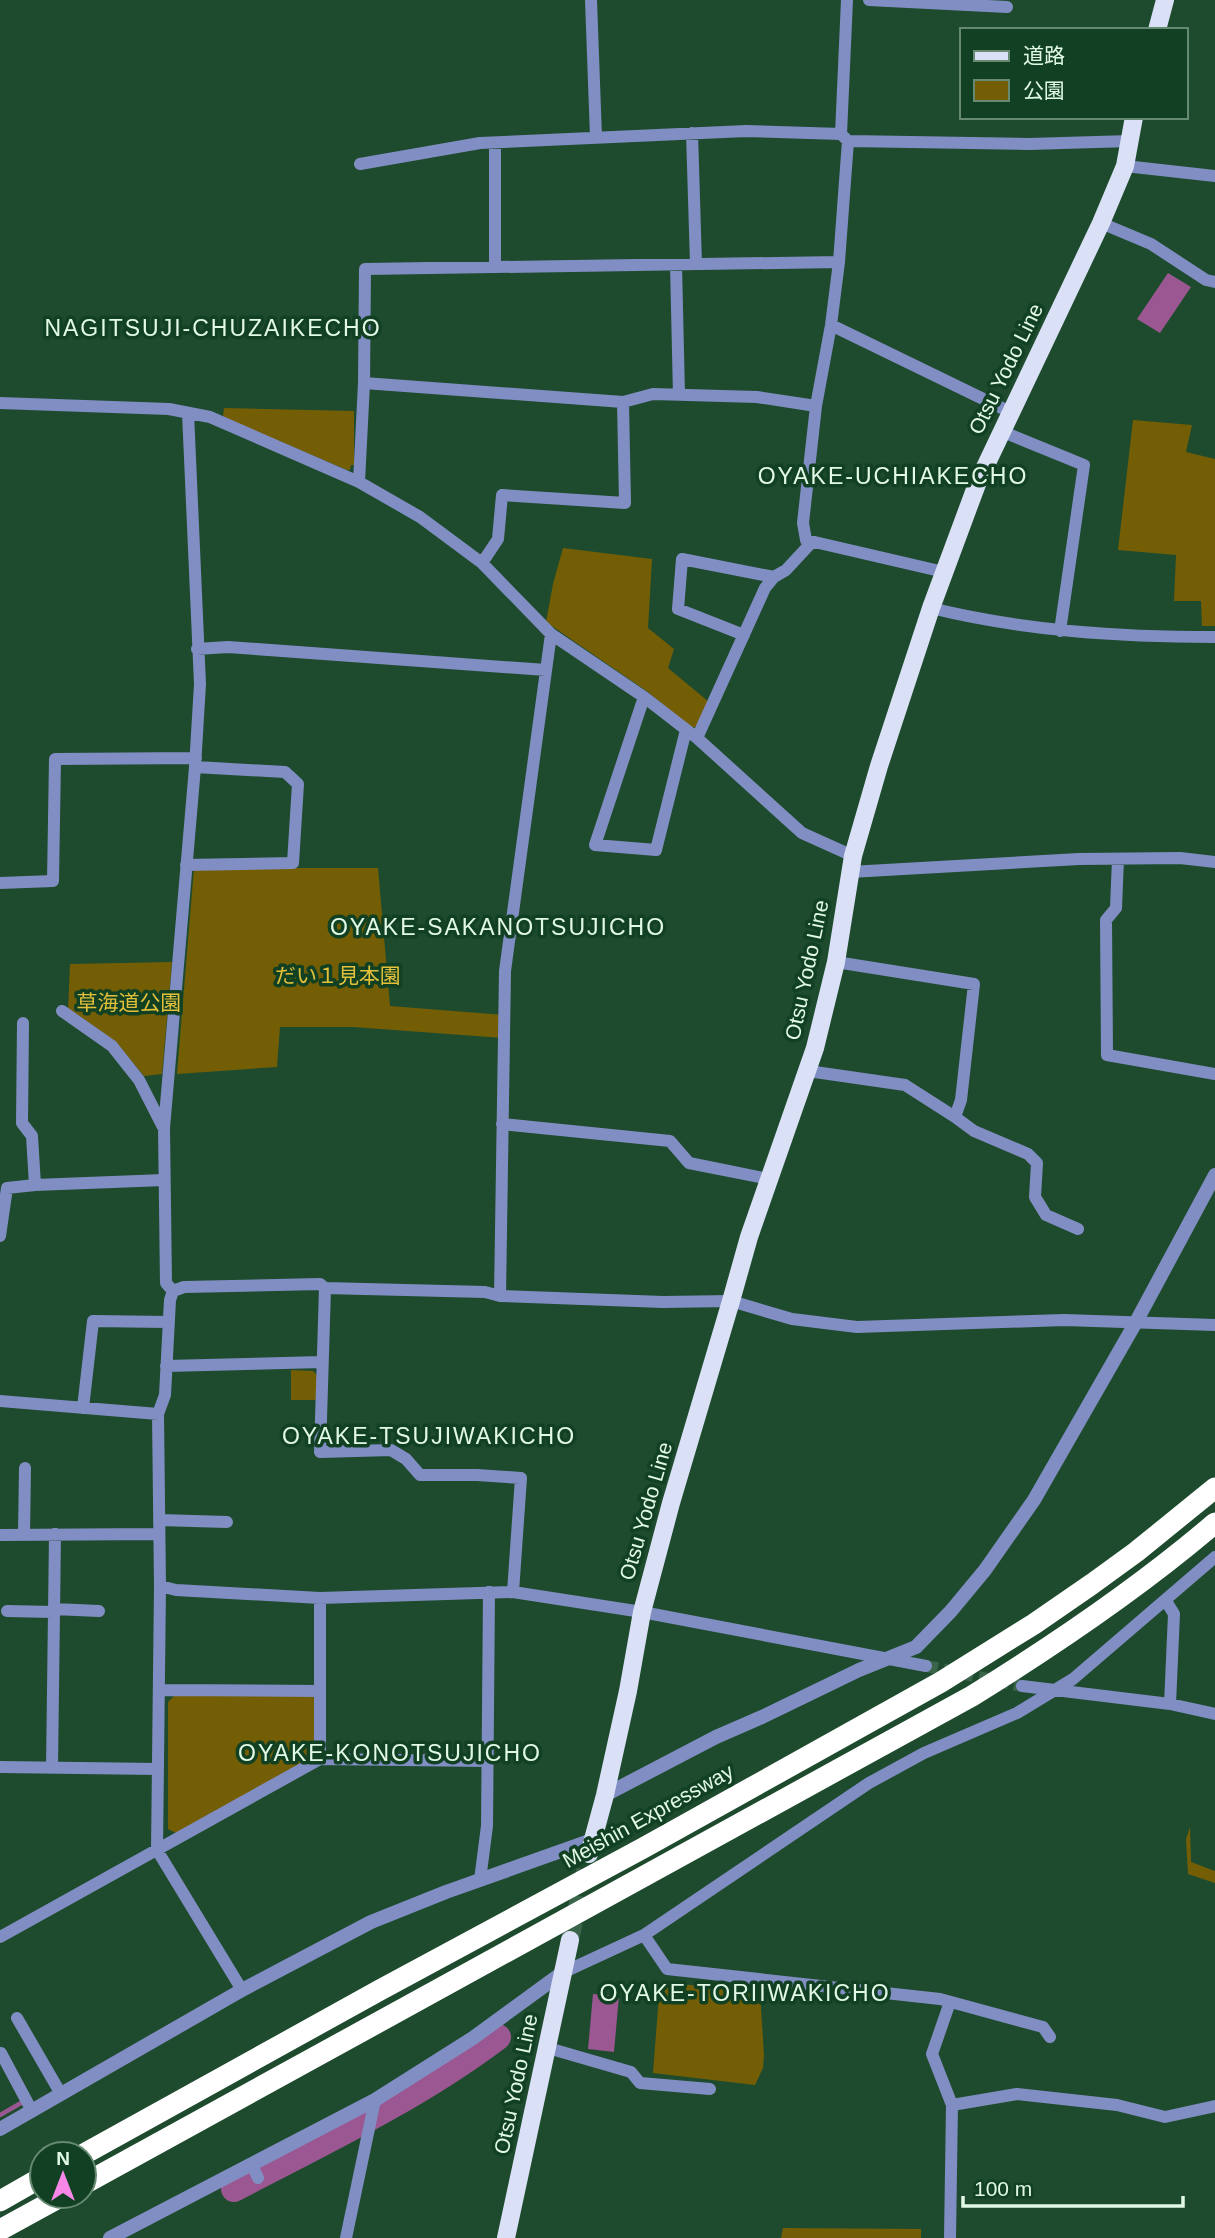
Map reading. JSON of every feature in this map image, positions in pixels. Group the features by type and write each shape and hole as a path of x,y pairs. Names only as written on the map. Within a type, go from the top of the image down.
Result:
{"highway":[{"name":"Meishin Expressway","path":"98,2146 941,1682 1034,1624 1091,1584 1136,1552 1215,1488"},
{"path":"98,2176 972,1696 1152,1574 1215,1523"},
{"path":"0,2201 28,2185"},
{"path":"0,2230 36,2210"}],"main road":[{"path":"1158,28 1165,0"},
{"name":"Otsu Yodo Line","path":"591,1847 628,1691 642,1612 671,1503 732,1301 748,1237 808,1071 835,962 851,864 879,766 944,572 977,484 1101,223 1125,166 1134,119"},
{"name":"Otsu Yodo Line","path":"506,2238 570,1940"}],"street":[{"path":"590,0 596,137"},
{"path":"847,0 839,262 816,406 803,523 806,540 944,572"},
{"path":"869,0 1007,7"},
{"path":"360,164 481,143 746,131 1029,144 1130,141"},
{"path":"692,133 696,264"},
{"path":"495,143 495,267"},
{"path":"1125,166 1215,176"},
{"path":"1101,223 1151,244 1215,282"},
{"path":"359,482 364,383 365,269 839,262"},
{"path":"676,265 679,395"},
{"path":"831,325 1010,412"},
{"path":"364,383 623,402 653,394 757,397 816,406"},
{"path":"0,402 169,409 188,413 220,421 359,482 420,517 482,562 551,634 644,697 691,734 802,833 851,864 1180,858 1215,862"},
{"path":"482,562 498,539 502,495 625,502 623,402"},
{"path":"173,1291 166,1283 164,1128 196,763 200,684 188,413"},
{"path":"1001,431 1084,466 1060,631"},
{"path":"644,697 595,845 656,850 691,734 744,635 765,588 812,542"},
{"path":"744,635 678,609 682,559 774,577"},
{"path":"932,608 971,618 1060,631 1143,637 1215,637"},
{"path":"500,1296 505,971 551,634"},
{"path":"197,649 228,647 546,670"},
{"path":"0,883 53,881 55,759 196,763 285,772 298,784 293,863 186,864"},
{"path":"1118,859 1116,908 1106,920 1107,1055 1215,1074"},
{"path":"835,962 974,984 961,1100 955,1116"},
{"path":"62,1011 112,1046 138,1080 164,1128"},
{"path":"23,1023 22,1123 32,1136 35,1185"},
{"path":"808,1071 905,1085 974,1131 1028,1154 1037,1163 1035,1197 1046,1215 1079,1228"},
{"path":"502,1124 670,1141 689,1163 769,1179"},
{"path":"605,1795 716,1737 916,1647 985,1570 1034,1500 1136,1322 1215,1175"},
{"path":"0,1236 3,1188 164,1180"},
{"path":"173,1291 184,1287 320,1284 325,1288 485,1292 500,1296 663,1302 732,1301 792,1319 857,1326 1064,1321 1215,1325"},
{"path":"325,1288 320,1452 391,1450 406,1459 420,1475 521,1478 513,1592"},
{"path":"173,1291 168,1322 165,1395 158,1414 160,1586 157,1850 242,1990"},
{"path":"83,1408 93,1321 168,1322"},
{"path":"166,1366 322,1362"},
{"path":"0,1401 158,1414"},
{"path":"24,1534 25,1468"},
{"path":"159,1520 227,1522"},
{"path":"52,1768 55,1534"},
{"path":"0,1535 159,1534"},
{"path":"120,2236 255,2172 375,2100 473,2038 562,1973 643,1935 869,1783 924,1753 1017,1713 1073,1679 1215,1557"},
{"path":"160,1586 176,1590 320,1598 513,1592 642,1612 926,1666"},
{"path":"480,1880 487,1826 489,1591"},
{"path":"320,1598 320,1759"},
{"path":"1166,1601 1174,1614 1170,1704"},
{"path":"7,1611 99,1611"},
{"path":"1022,1686 1170,1704 1215,1714"},
{"path":"159,1690 320,1691"},
{"path":"0,1937 320,1759 486,1761"},
{"path":"0,1767 158,1769"},
{"path":"0,2129 242,1990 371,1922 480,1880 591,1847"},
{"path":"643,1935 667,1969 950,2002 1043,2027 1050,2037"},
{"path":"950,2002 933,2054 952,2105 950,2238"},
{"path":"18,2018 61,2094"},
{"path":"548,2048 631,2072 640,2083 710,2089"},
{"path":"1,2053 33,2111"},
{"path":"952,2105 1017,2094 1117,2105 1165,2118 1215,2105"},
{"path":"345,2238 375,2100"}],"green space":[{"path":"224,408 354,411 354,465 347,470 232,421 223,416"},
{"path":"1133,420 1192,425 1186,452 1215,459 1215,626 1202,626 1201,601 1174,601 1176,555 1118,550"},
{"path":"563,548 652,559 648,628 674,649 668,668 709,702 699,726 691,728 648,692 546,622"},
{"name":"だい１見本園","path":"194,868 378,868 390,1006 504,1015 503,1038 353,1027 280,1027 277,1067 177,1074"},
{"name":"草海道公園","path":"172,962 162,1074 144,1076 116,1042 68,1011 70,964"},
{"path":"291,1370 313,1371 318,1376 318,1400 291,1400"},
{"path":"177,1693 310,1694 316,1700 317,1753 176,1833 168,1829 168,1702"},
{"path":"1190,1827 1191,1862 1215,1871 1215,1883 1188,1874 1186,1839"},
{"path":"660,1982 760,1992 764,2055 763,2068 755,2085 653,2073"},
{"path":"783,2228 921,2229 921,2238 781,2238"}],"shaded area":[{"path":"1168,273 1191,287 1160,333 1137,319"},
{"path":"593,1994 619,1996 614,2052 588,2049"}],"waterway":[{"path":"234,2189 403,2100 498,2037"},
{"path":"0,2115 21,2103"}],"tunnel":[{"path":"926,1666 1022,1686"},
{"path":"570,1940 589,1854"}],"district":[{"name":"NAGITSUJI-CHUZAIKECHO","path":"213,328"},
{"name":"OYAKE-UCHIAKECHO","path":"893,476"},
{"name":"OYAKE-SAKANOTSUJICHO","path":"498,927"},
{"name":"OYAKE-TSUJIWAKICHO","path":"429,1436"},
{"name":"OYAKE-KONOTSUJICHO","path":"390,1753"},
{"name":"OYAKE-TORIIWAKICHO","path":"745,1993"}]}
